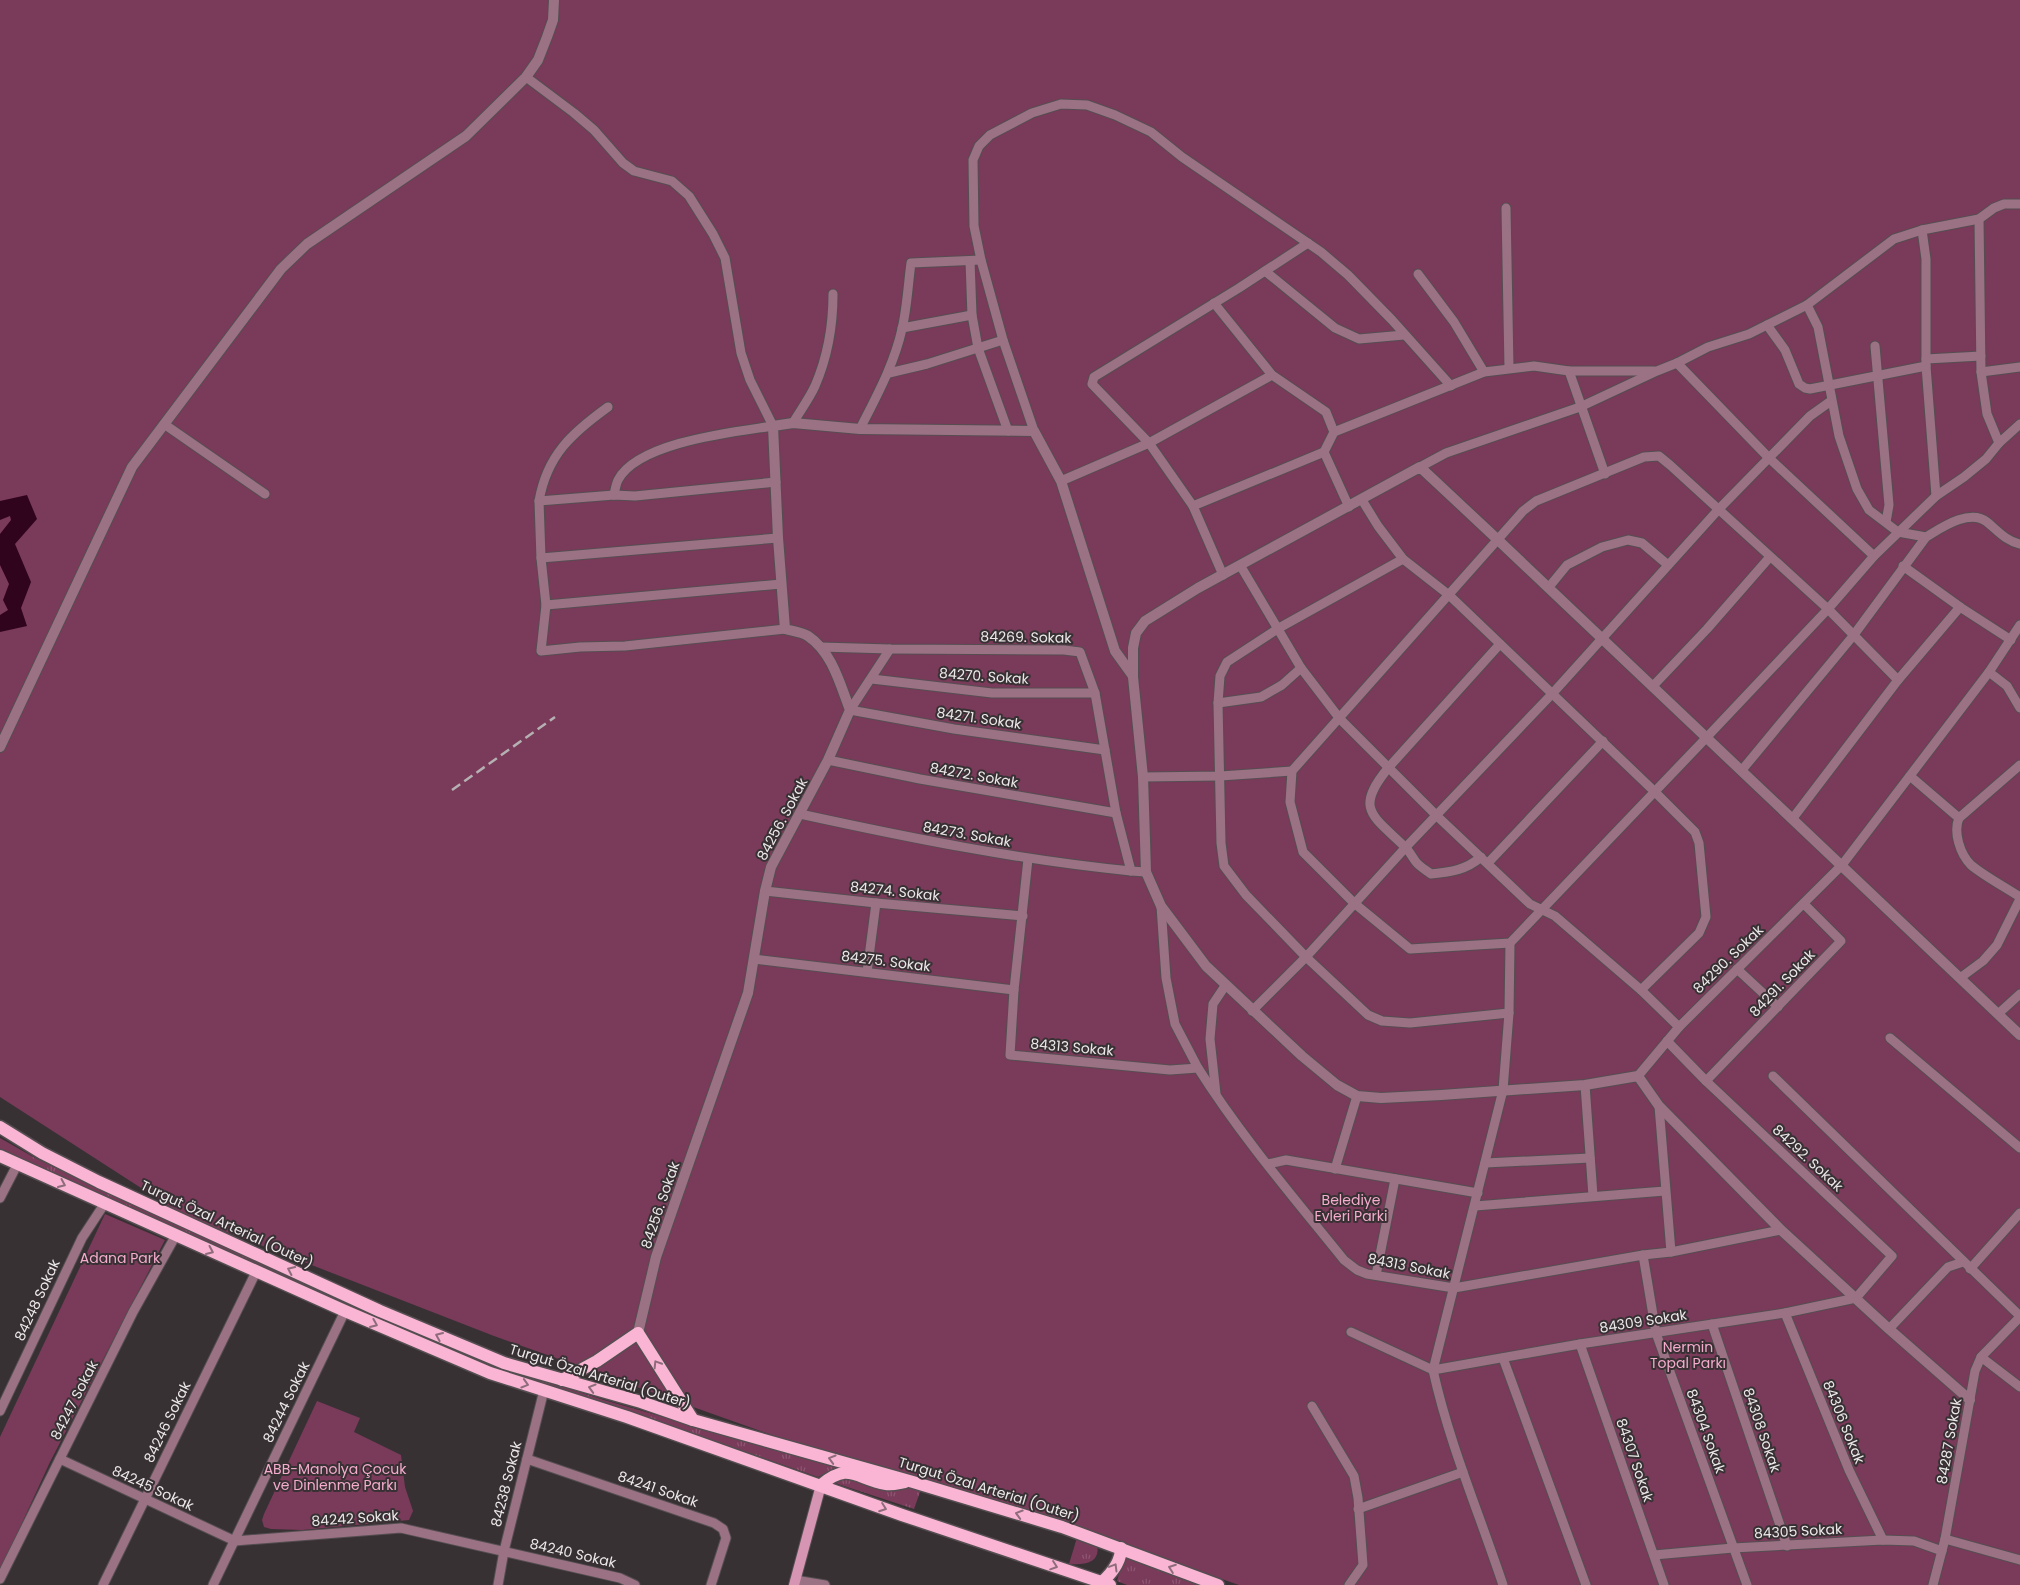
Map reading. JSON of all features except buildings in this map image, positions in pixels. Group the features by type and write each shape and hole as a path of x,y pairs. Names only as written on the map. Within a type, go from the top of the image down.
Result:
{"main road":[{"name":"Turgut Özal Arterial (Outer)","path":"0,1127 42,1153 99,1182 380,1310 504,1363 1062,1527 1218,1585"},
{"path":"0,1156 256,1272 490,1373 627,1417 902,1515 1101,1583 1112,1572 1118,1561 1121,1548"},
{"path":"0,1162 17,1164"},
{"path":"562,1380 597,1361 638,1333 693,1420"},
{"path":"794,1583 821,1485 833,1475 845,1472 887,1484 913,1482"}],"street":[{"path":"0,747 132,467 281,269 307,244 466,136 526,77 538,60 547,37 553,20 554,0"},
{"path":"526,77 594,130 623,163 634,170 672,181 689,196 713,234 725,258 741,353 750,380 773,426 778,538 785,630"},
{"path":"1133,677 1116,651 1061,481 1034,431 1003,340 981,260 974,226 973,170 976,151 984,140 1032,113 1061,104 1087,105 1150,132 1182,157 1308,243 1348,275 1392,320 1451,386"},
{"path":"1970,1400 1889,1330 1781,1230 1659,1106 1638,1076 1586,1085 1381,1098 1357,1096 1337,1085 1252,1011 1206,966 1161,906 1146,872 1143,777 1133,677 1133,648 1136,633 1146,621 1198,588 1446,453 1580,406 1677,363 1708,347 1749,334 1806,305 1894,239 1922,230 1979,219 1994,208 2004,204 2020,204"},
{"path":"1506,208 1508,368"},
{"path":"1979,219 1981,372 1988,414 1999,443"},
{"path":"1922,230 1926,259 1926,363 1936,496"},
{"path":"1223,576 1193,506 1149,443 1092,384 1094,377 1308,243"},
{"path":"860,429 889,373 902,328 912,264 981,260"},
{"path":"970,261 972,315 978,348 1008,431"},
{"path":"1265,271 1335,328 1359,338 1404,335"},
{"path":"1418,274 1454,322 1484,372"},
{"path":"793,423 815,387 828,347 833,320 833,294"},
{"path":"1214,303 1272,375 1326,412 1334,432"},
{"path":"1806,305 1818,327 1831,402 1839,436 1856,489 1869,510 1898,532 1926,537"},
{"path":"902,328 972,315"},
{"path":"1767,325 1785,350 1799,384 1804,388 1810,389 1926,363 1981,356"},
{"path":"889,373 927,364 1003,340"},
{"path":"1875,346 1889,505 1886,522"},
{"path":"1677,363 1768,458 1874,556"},
{"path":"1193,506 1324,452 1334,432 1484,372 1534,366 1569,371 1657,371"},
{"path":"1981,372 2020,367"},
{"path":"1569,371 1605,474"},
{"path":"1061,481 1149,443 1272,375"},
{"path":"1252,1011 1306,957 1406,847 1552,694 1601,637 1718,510 1810,416 1831,402"},
{"path":"608,407 579,428 555,455 542,482 539,501 541,558 546,605 541,652 580,647 625,646 785,630 806,635 820,647 837,676 850,710"},
{"path":"614,495 619,479 634,463 661,448 718,434 793,423 860,429 1034,431"},
{"path":"164,424 265,494"},
{"path":"1503,1585 1463,1472 1433,1370 1503,1090 1509,1013 1510,943 1828,609 1874,556 1936,496 1964,477 2020,424"},
{"path":"1324,452 1349,507"},
{"path":"1510,943 1410,950 1354,903 1303,852 1290,802 1292,771 1450,595 1497,538 1536,501 1644,457 1659,456 1769,558 1828,609 1898,680"},
{"path":"1420,468 1497,538 2020,1035"},
{"path":"539,501 614,495 635,496 776,482"},
{"path":"1362,500 1378,526 1404,559 1450,595 1603,741 1691,827 1698,837 1706,917 1699,933 1641,990"},
{"path":"1742,770 1853,636 1926,537 1948,523 1972,517 1985,520 2004,537 2020,544"},
{"path":"541,558 778,538"},
{"path":"1549,588 1567,565 1602,547 1628,540 1642,543 1668,565"},
{"path":"1653,686 1707,629 1769,558"},
{"path":"1404,559 1279,628 1227,662 1220,676 1218,703 1220,844 1224,866 1246,894 1306,957 1368,1015 1382,1021 1410,1023 1509,1013"},
{"path":"1240,566 1279,628 1301,668 1340,719 1437,816 1530,904 1555,916 1641,990 1679,1027"},
{"path":"1903,566 1960,607 2011,640"},
{"path":"546,605 781,584"},
{"path":"1792,818 1898,680 1960,607"},
{"name":"84290. Sokak","path":"1638,1076 1679,1027 1842,866 1989,672 2020,625"},
{"path":"1500,644 1389,767 1372,790 1370,796 1371,812 1385,829 1406,847 1417,864 1431,874 1457,871 1485,860 1603,741"},
{"name":"84269. Sokak","path":"820,647 1064,650 1080,652 1095,693 1116,813 1131,871"},
{"path":"850,710 890,649"},
{"path":"1218,703 1261,697 1282,686 1301,668"},
{"path":"1989,672 2007,686 2020,708"},
{"name":"84270. Sokak","path":"872,679 992,694 1095,693"},
{"name":"84271. Sokak","path":"850,710 954,730 1105,750"},
{"name":"84256. Sokak","path":"638,1333 656,1257 748,994 765,891 771,867 828,760 850,710"},
{"name":"84272. Sokak","path":"828,760 920,779 1116,813"},
{"path":"1960,978 1983,961 1997,945 2020,898 1971,864 1964,856 1956,832 1959,818 2020,765"},
{"path":"1143,777 1220,776 1292,771"},
{"path":"1910,776 1959,818"},
{"name":"84273. Sokak","path":"800,814 904,837 1028,859 1131,871"},
{"path":"1014,990 1028,859"},
{"path":"1131,871 1146,872"},
{"name":"84274. Sokak","path":"765,891 876,904 1023,916"},
{"path":"867,972 876,904"},
{"name":"84291. Sokak","path":"1706,1081 1840,941 1804,904"},
{"path":"1161,906 1166,978 1175,1024 1198,1068"},
{"name":"84275. Sokak","path":"754,959 1014,990"},
{"path":"1737,969 1778,1007"},
{"path":"1217,1097 1210,1039 1213,1004 1225,986"},
{"name":"84313 Sokak","path":"1014,990 1010,1055 1170,1070 1198,1068 1217,1097 1344,1260 1357,1270 1376,1276 1454,1288 1643,1255 1671,1252 1781,1230"},
{"path":"1998,1014 2020,994"},
{"path":"1890,1038 2020,1148"},
{"name":"84292. Sokak","path":"1667,1042 1892,1256 1856,1298"},
{"path":"1773,1076 2020,1316"},
{"path":"1586,1085 1593,1196"},
{"path":"1335,1169 1357,1096"},
{"path":"1659,1106 1671,1252"},
{"path":"1485,1164 1590,1158"},
{"path":"1268,1164 1286,1160 1478,1193"},
{"path":"0,1198 17,1164"},
{"path":"1376,1276 1395,1179"},
{"path":"1475,1206 1665,1191"},
{"name":"84248 Sokak","path":"0,1411 82,1238 105,1204"},
{"path":"1970,1269 2020,1213"},
{"name":"84247 Sokak","path":"0,1580 133,1312 176,1235"},
{"name":"84304 Sokak","path":"1643,1255 1656,1333 1747,1585"},
{"path":"1889,1330 1948,1267 1963,1262"},
{"name":"84246 Sokak","path":"103,1585 256,1272"},
{"name":"84309 Sokak","path":"1433,1370 1580,1344 1785,1313 1856,1298"},
{"name":"84244 Sokak","path":"213,1585 345,1311"},
{"name":"84306 Sokak","path":"1785,1313 1849,1470 1883,1540"},
{"name":"84287 Sokak","path":"1933,1585 1945,1539 1975,1371 1981,1357 2020,1316"},
{"name":"84308 Sokak","path":"1712,1324 1787,1546"},
{"path":"1351,1332 1433,1370"},
{"name":"84307 Sokak","path":"1580,1344 1664,1585"},
{"path":"1981,1357 2020,1387"},
{"path":"1503,1358 1586,1585"},
{"name":"84238 Sokak","path":"498,1585 504,1551 544,1390"},
{"path":"1312,1406 1354,1476 1358,1498 1363,1565 1349,1585"},
{"name":"84245 Sokak","path":"60,1459 235,1541"},
{"name":"84241 Sokak","path":"527,1459 714,1523 723,1529 726,1538 711,1585"},
{"path":"1358,1509 1463,1472"},
{"name":"84242 Sokak","path":"235,1541 401,1528 504,1551"},
{"path":"1945,1539 2020,1560"},
{"name":"84305 Sokak","path":"1654,1555 1733,1548 1883,1540 1914,1541 1942,1551"},
{"name":"84240 Sokak","path":"504,1551 620,1578 635,1585"},
{"path":"794,1583 825,1585"}],"green space":[{"path":"0,0 2020,0 2020,1585 1239,1585 1121,1544 856,1465 494,1336 183,1215 0,1097"},
{"path":"0,1138 35,1158 218,1244 492,1364 604,1400 838,1467 818,1477 603,1402 491,1367 324,1296 0,1149"},
{"name":"Adana Park","path":"105,1214 165,1240 50,1462 0,1571 0,1437"},
{"name":"ABB-Manolya Çocuk ve Dinlenme Parkı","path":"317,1401 360,1418 354,1432 401,1455 405,1487 413,1511 409,1520 302,1530 264,1527 262,1520 264,1514"},
{"path":"842,1477 903,1483 921,1489 914,1509 835,1483"},
{"path":"1077,1538 1097,1545 1096,1556 1089,1562 1069,1564"},
{"path":"1119,1554 1202,1585 1127,1585 1117,1581 1120,1570 1114,1567"}],"shaded area":[{"path":"27,495 37,519 15,544 31,582 21,608 27,626 0,632 0,615 8,610 3,600 9,584 0,565 0,534 11,520 10,516 0,520 0,501"}],"railway":[{"path":"452,790 555,717"}],"park label":[{"name":"Belediye Evleri Parki","path":"1351,1208"},
{"name":"Nermin Topal Parkı","path":"1688,1355"}]}
